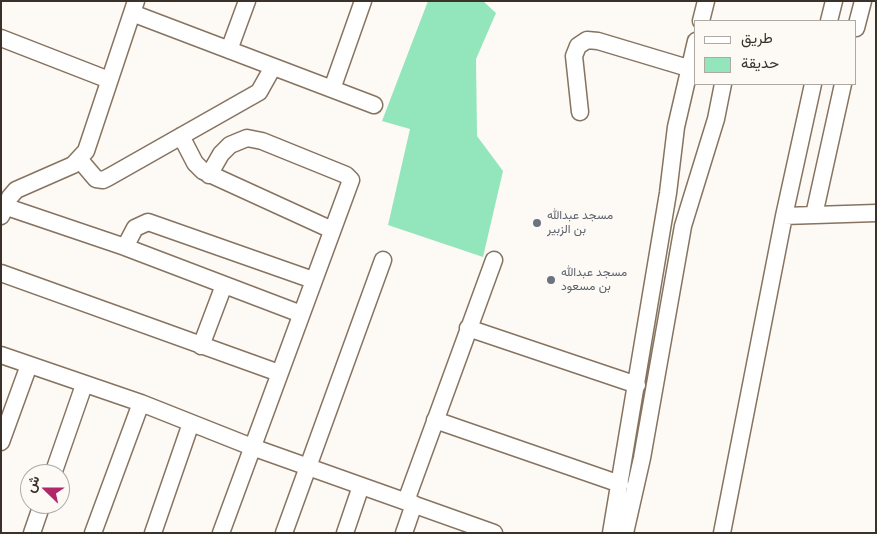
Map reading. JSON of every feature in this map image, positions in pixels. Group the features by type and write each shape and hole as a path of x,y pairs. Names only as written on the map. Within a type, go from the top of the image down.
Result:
{"street":[{"path":"229,50 247,1"},
{"path":"332,89 363,1"},
{"path":"701,20 706,1"},
{"path":"829,20 834,1"},
{"path":"857,24 863,1"},
{"path":"301,314 125,247 2,209 16,190 73,165 79,159 90,141 134,7 229,50 374,105"},
{"path":"1,38 110,80"},
{"path":"580,112 574,56 578,46 587,40 598,41 688,68"},
{"path":"611,533 668,193 676,126 694,48"},
{"path":"79,159 91,176 103,180 259,92 273,67"},
{"path":"625,533 642,458 683,226 716,119 723,85"},
{"path":"722,533 784,216 813,85"},
{"path":"814,215 843,85"},
{"path":"181,136 195,162 209,174 332,230"},
{"path":"209,174 221,154 230,145 247,138 262,141 350,178 350,183 221,533"},
{"path":"784,216 876,212"},
{"path":"125,247 135,228 148,222 313,280"},
{"path":"284,533 383,260"},
{"path":"404,533 410,503 435,420 494,260"},
{"path":"1,273 279,373"},
{"path":"201,346 224,284"},
{"path":"468,328 637,385"},
{"path":"1,355 141,404 252,447 410,503 466,528 494,533"},
{"path":"1,442 29,365"},
{"path":"56,464 84,385"},
{"path":"93,533 141,404"},
{"path":"435,420 620,484"},
{"path":"153,533 191,423"},
{"path":"345,533 362,486"},
{"path":"32,533 39,514"}],"green space":[{"path":"428,1 483,1 496,13 476,59 477,136 503,171 483,257 388,225 410,129 382,121"}],"place":[{"name":"مسجد عبدالله بن الزبير","path":"537,223"},
{"name":"مسجد عبدالله بن مسعود","path":"551,280"}]}
